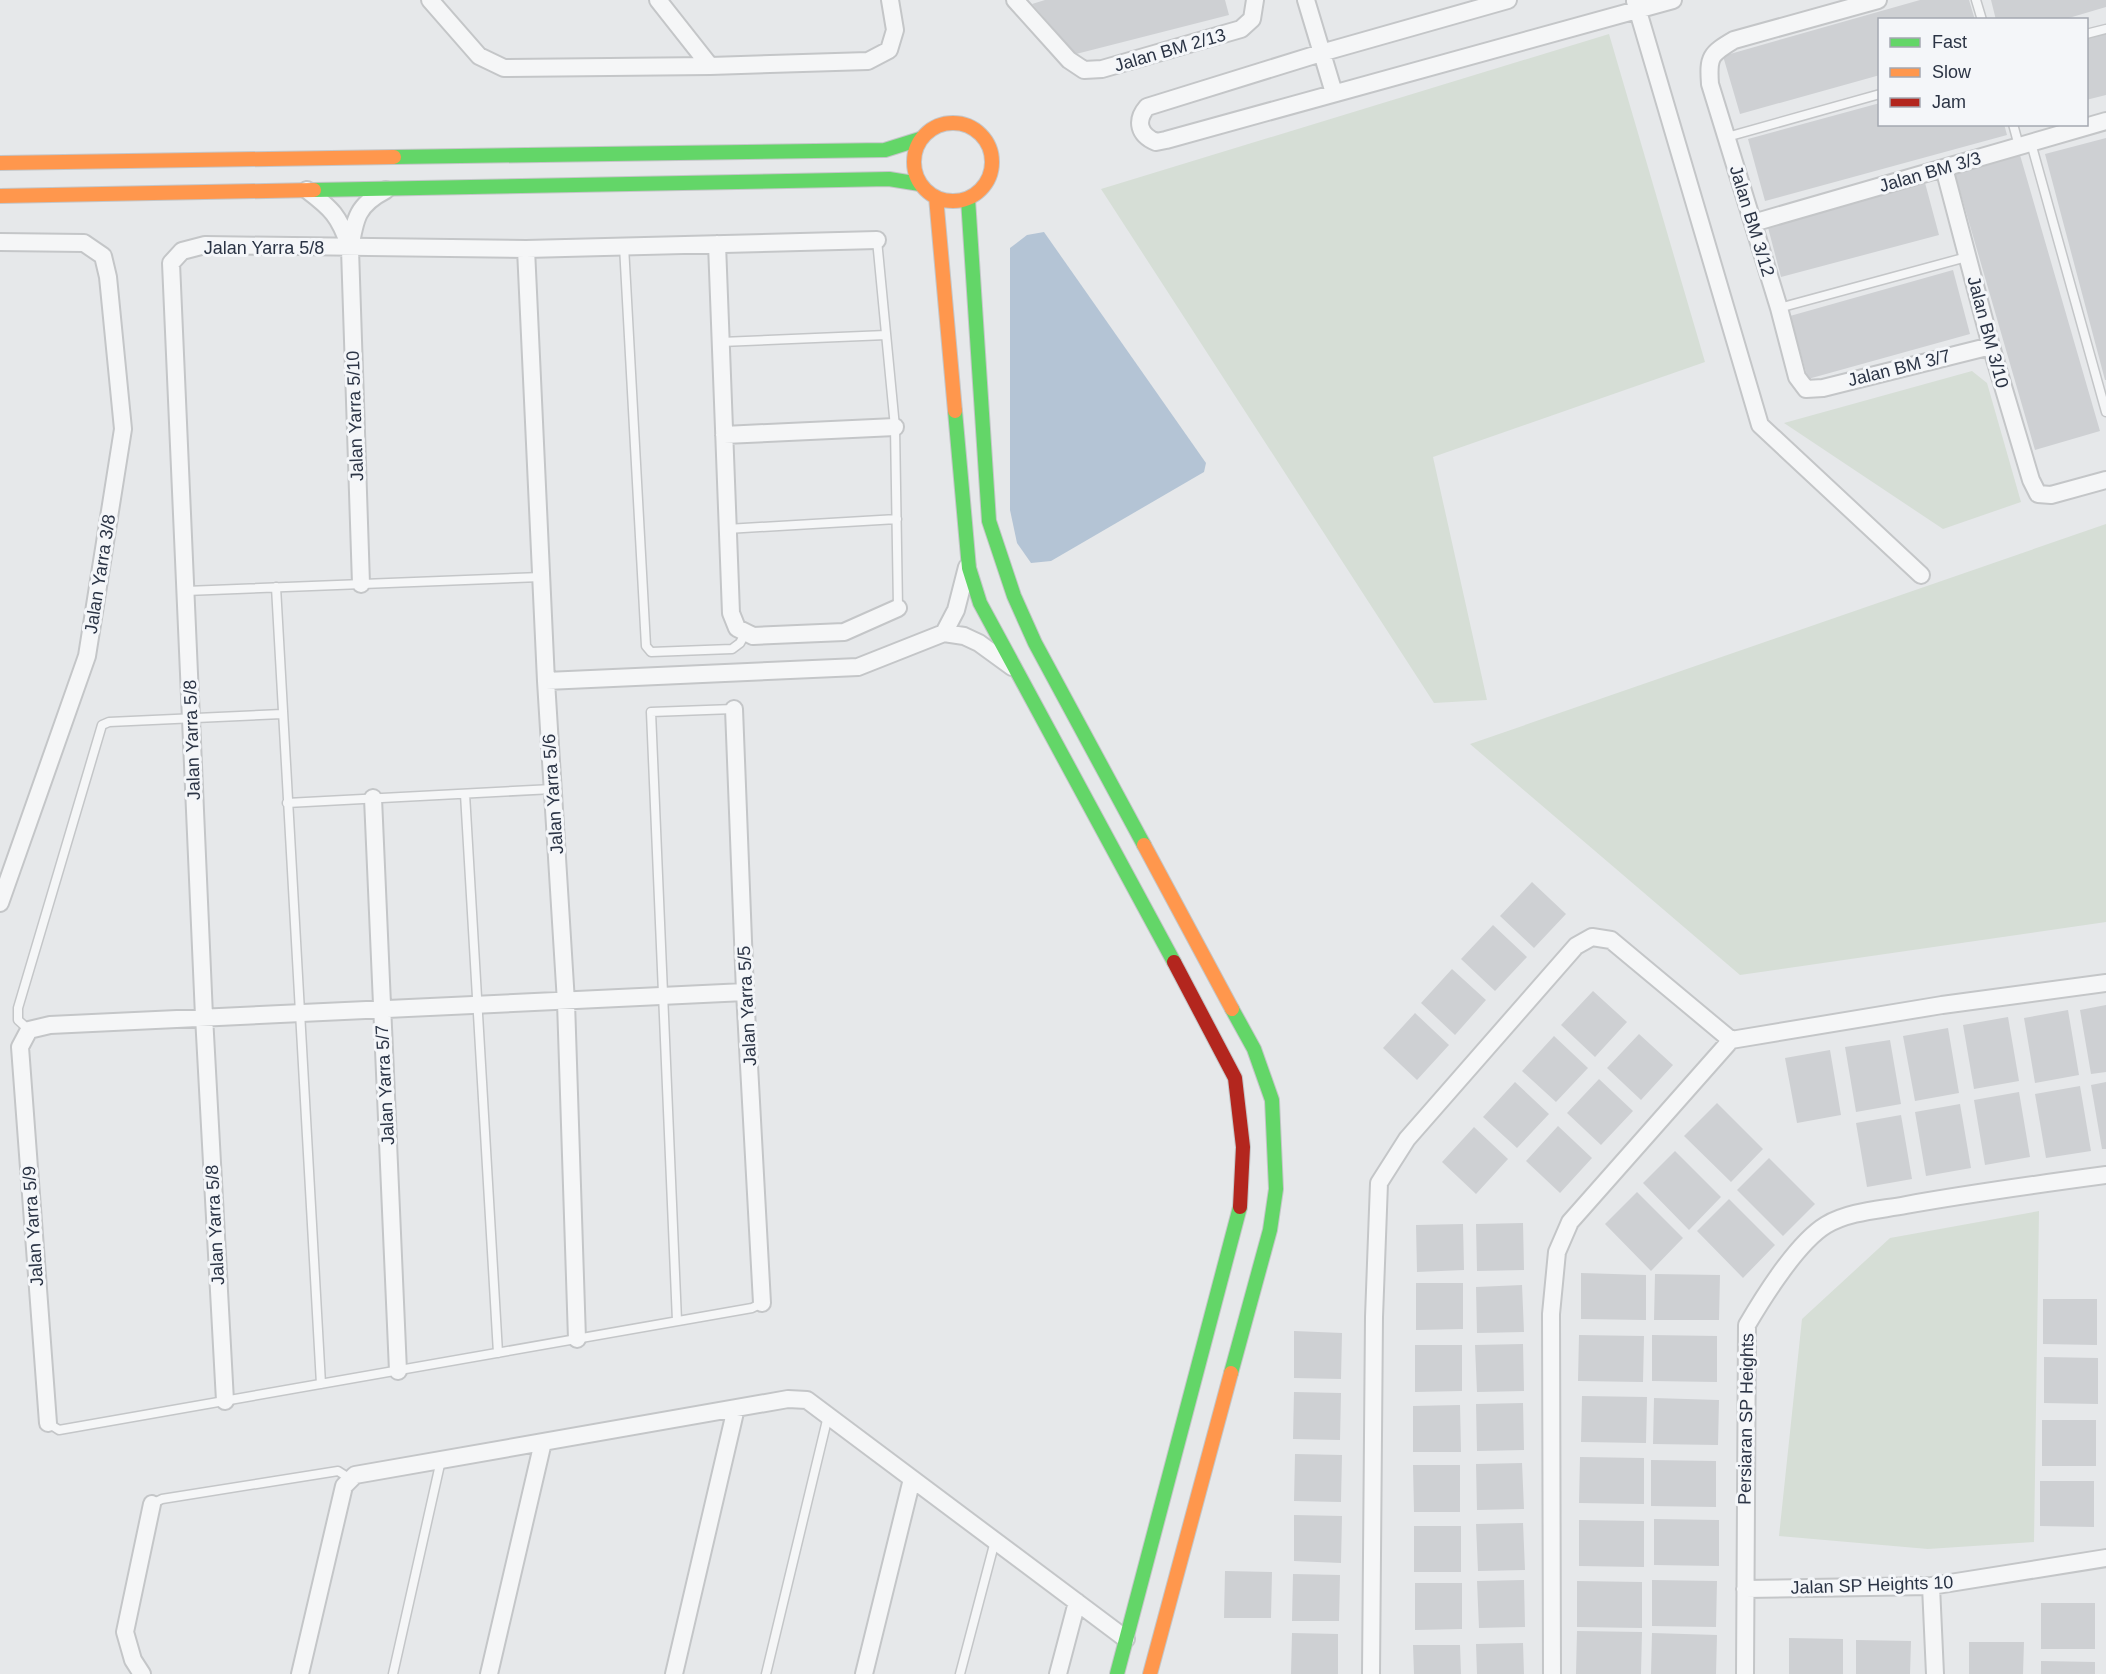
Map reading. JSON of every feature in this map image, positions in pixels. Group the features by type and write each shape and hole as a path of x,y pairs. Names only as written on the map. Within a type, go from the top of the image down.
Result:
{"street":[{"path":"430,0 479,56 504,68 710,66 868,61 889,50 896,30 890,0"},
{"path":"658,0 710,66"},
{"name":"Jalan BM 2/13","path":"1015,0 1069,60 1084,70 1102,69 1241,29 1252,20 1255,0"},
{"path":"1306,0 1334,93"},
{"path":"1508,0 1321,53 1146,107 1139,123 1141,131 1156,142 1636,5 1673,0"},
{"name":"Jalan BM 3/12","path":"1806,389 1797,377 1754,223 1710,84 1709,63 1716,51 1734,40 1878,0"},
{"path":"1636,5 1760,425 1921,575"},
{"name":"Jalan BM 3/3","path":"1754,223 2106,121"},
{"path":"0,196 889,179 920,184 936,197 954,201 968,199 988,181 992,168 992,155 983,137 968,125 954,122 941,123 929,130 920,140 913,162 920,184"},
{"path":"0,163 885,150 920,140"},
{"name":"Jalan BM 3/10","path":"1944,168 1990,345 2031,480 2038,494 2051,495 2106,480"},
{"name":"Jalan Yarra 5/10","path":"361,584 350,249 355,220 367,200 390,189"},
{"name":"Jalan Yarra 5/10","path":"308,190 336,215 350,249"},
{"path":"936,197 968,559 980,603 1235,1078 1243,1147 1242,1199 1117,1674"},
{"path":"968,199 989,521 1014,596 1035,644 1254,1049 1272,1100 1275,1189 1270,1230 1150,1674"},
{"name":"Jalan Yarra 5/8","path":"225,1401 204,1016 171,263 182,251 206,245 350,249 526,249 877,240"},
{"name":"Jalan Yarra 3/8","path":"0,242 84,243 103,256 108,277 123,429 87,656 0,903"},
{"path":"717,244 731,613 737,628 753,636 844,632 898,608"},
{"name":"Jalan Yarra 5/6","path":"526,249 546,681 566,1002 577,1339"},
{"name":"Jalan BM 3/7","path":"1806,389 1990,345"},
{"path":"724,435 895,427"},
{"path":"944,633 956,610 968,559"},
{"path":"546,681 858,667 944,633 964,636 980,643 1015,669"},
{"name":"Jalan Yarra 5/5","path":"734,709 745,992 762,1303"},
{"name":"Jalan Yarra 5/7","path":"373,798 398,1371"},
{"path":"1371,1674 1374,1317 1379,1182 1407,1139 1450,1089 1576,946 1592,937 1611,940 1731,1040"},
{"path":"1552,1674 1551,1314 1557,1252 1570,1222 1731,1040 1942,1005 2106,983"},
{"path":"29,1030 50,1025 204,1016 566,1002 745,992"},
{"name":"Jalan Yarra 5/9","path":"29,1030 20,1047 48,1424"},
{"name":"Persiaran SP Heights","path":"1745,1674 1747,1325 1767,1291 1796,1255 1825,1226 1852,1215 1966,1194 2106,1175"},
{"path":"300,1674 344,1486 349,1478 355,1475 798,1399 807,1400 1126,1639"},
{"path":"674,1674 736,1408"},
{"path":"489,1674 543,1442"},
{"path":"864,1674 912,1479"},
{"path":"142,1674 133,1660 125,1632 152,1504"},
{"name":"Jalan SP Heights 10","path":"1745,1589 1931,1586 2106,1558"},
{"path":"1931,1586 1935,1674"},
{"path":"1058,1674 1077,1602"}],"lane":[{"path":"1976,0 1981,18"},
{"path":"2088,34 2106,29"},
{"path":"1727,138 1878,95"},
{"path":"2014,126 2025,145 2106,412"},
{"path":"877,240 895,427 898,608"},
{"path":"624,246 646,646 651,652 732,649 740,644 746,633"},
{"path":"1779,308 1967,257"},
{"path":"721,342 886,335"},
{"path":"728,529 897,519"},
{"path":"186,591 541,577"},
{"path":"276,587 298,1012 321,1384"},
{"path":"677,1321 651,712 734,709"},
{"path":"29,1030 18,1020 18,1008 102,725 109,722 282,714"},
{"path":"287,803 553,789"},
{"path":"465,794 498,1353"},
{"path":"48,1424 59,1430 752,1308 762,1303"},
{"path":"766,1674 828,1416"},
{"path":"393,1674 441,1460"},
{"path":"152,1504 162,1499 338,1471 349,1478"},
{"path":"960,1674 995,1541"}],"shaded area":[{"path":"1609,34 1705,362 1433,457 1487,700 1434,703 1101,189"},
{"path":"1972,371 1987,383 2021,502 1943,529 1784,423"},
{"path":"2106,524 2106,922 1740,975 1470,744"},
{"path":"2039,1211 2034,1542 1928,1549 1779,1536 1802,1319 1890,1238"}],"water":[{"path":"1044,232 1206,463 1204,472 1051,561 1031,563 1017,543 1010,510 1010,248 1027,235"}],"building":[{"path":"1045,0 1225,0 1229,15 1076,54 1032,4"},
{"path":"1920,0 1969,0 1974,18 1878,18 1878,76 1740,114 1723,56"},
{"path":"1991,0 2106,0 2106,7 2069,18 1996,18"},
{"path":"2106,34 2106,95 2088,100 2088,38"},
{"path":"1878,104 1878,126 2005,126 2007,135 1765,201 1748,139"},
{"path":"2106,138 2106,380 2105,380 2045,154"},
{"path":"2020,155 2100,431 2035,450 1955,174"},
{"path":"1924,179 1939,235 1781,277 1766,220"},
{"path":"1953,270 1970,334 1808,379 1790,316"},
{"path":"1532,882 1566,914 1534,948 1500,916"},
{"path":"1493,925 1527,957 1495,991 1461,959"},
{"path":"1452,969 1486,1000 1455,1035 1421,1003"},
{"path":"1593,991 1627,1022 1595,1057 1561,1025"},
{"path":"2106,1005 2106,1072 2091,1074 2080,1010"},
{"path":"2068,1010 2079,1075 2035,1083 2024,1018"},
{"path":"1415,1013 1449,1045 1417,1080 1383,1048"},
{"path":"2008,1017 2019,1081 1974,1089 1963,1025"},
{"path":"1948,1028 1959,1093 1915,1101 1903,1036"},
{"path":"1639,1034 1673,1065 1641,1100 1607,1068"},
{"path":"1554,1036 1588,1068 1556,1102 1522,1071"},
{"path":"1890,1040 1901,1104 1856,1112 1845,1047"},
{"path":"1830,1050 1841,1115 1797,1123 1785,1058"},
{"path":"1599,1079 1633,1111 1601,1145 1567,1113"},
{"path":"1515,1082 1549,1114 1517,1148 1483,1117"},
{"path":"2106,1082 2106,1149 2102,1149 2091,1085"},
{"path":"2080,1086 2091,1151 2046,1158 2035,1094"},
{"path":"2019,1092 2030,1157 1985,1165 1974,1100"},
{"path":"1717,1103 1763,1149 1731,1182 1684,1136"},
{"path":"1960,1104 1971,1168 1926,1176 1915,1112"},
{"path":"1901,1115 1912,1179 1867,1187 1856,1123"},
{"path":"1558,1126 1592,1158 1560,1193 1526,1161"},
{"path":"1474,1127 1508,1159 1476,1194 1442,1162"},
{"path":"1675,1151 1721,1197 1689,1230 1643,1183"},
{"path":"1769,1158 1815,1204 1783,1236 1737,1190"},
{"path":"1637,1192 1683,1238 1651,1271 1605,1224"},
{"path":"1729,1199 1775,1245 1743,1278 1697,1231"},
{"path":"1523,1223 1524,1270 1477,1271 1476,1224"},
{"path":"1463,1224 1464,1270 1417,1272 1416,1225"},
{"path":"1581,1273 1646,1275 1646,1320 1581,1319"},
{"path":"1655,1274 1720,1275 1719,1320 1654,1320"},
{"path":"1416,1283 1463,1283 1463,1329 1416,1330"},
{"path":"1522,1285 1524,1332 1477,1333 1476,1287"},
{"path":"2043,1299 2097,1299 2097,1345 2043,1344"},
{"path":"1294,1331 1342,1333 1341,1379 1294,1378"},
{"path":"1579,1335 1644,1336 1643,1382 1578,1381"},
{"path":"1652,1335 1717,1336 1717,1382 1652,1381"},
{"path":"1523,1344 1524,1391 1477,1392 1475,1345"},
{"path":"1415,1345 1462,1345 1462,1391 1415,1392"},
{"path":"2044,1357 2098,1358 2098,1404 2044,1403"},
{"path":"1294,1392 1341,1393 1340,1440 1293,1439"},
{"path":"1582,1396 1647,1397 1646,1443 1581,1442"},
{"path":"1654,1398 1719,1400 1718,1445 1653,1444"},
{"path":"1523,1403 1524,1450 1477,1451 1476,1404"},
{"path":"1460,1405 1461,1452 1413,1452 1413,1406"},
{"path":"2042,1420 2096,1420 2096,1466 2042,1466"},
{"path":"1295,1454 1342,1455 1341,1502 1294,1501"},
{"path":"1580,1457 1644,1458 1644,1504 1579,1503"},
{"path":"1651,1460 1716,1461 1716,1507 1651,1506"},
{"path":"1522,1463 1524,1509 1477,1510 1476,1464"},
{"path":"1413,1465 1460,1465 1460,1512 1414,1512"},
{"path":"2040,1481 2094,1481 2094,1527 2040,1526"},
{"path":"1294,1515 1342,1516 1341,1563 1294,1561"},
{"path":"1654,1519 1719,1520 1719,1566 1654,1565"},
{"path":"1579,1520 1644,1521 1644,1567 1579,1566"},
{"path":"1523,1523 1525,1570 1478,1571 1476,1524"},
{"path":"1414,1526 1461,1526 1461,1572 1414,1572"},
{"path":"1225,1571 1272,1572 1271,1618 1224,1618"},
{"path":"1293,1574 1340,1575 1339,1621 1292,1621"},
{"path":"1524,1580 1525,1627 1479,1628 1477,1581"},
{"path":"1652,1580 1717,1581 1716,1627 1652,1626"},
{"path":"1577,1581 1642,1582 1642,1628 1577,1627"},
{"path":"1415,1583 1462,1583 1462,1629 1415,1630"},
{"path":"2041,1603 2095,1603 2095,1649 2041,1649"},
{"path":"1577,1631 1642,1632 1641,1674 1576,1674"},
{"path":"1292,1633 1338,1634 1338,1674 1291,1674"},
{"path":"1652,1633 1717,1635 1716,1674 1651,1674"},
{"path":"1789,1638 1843,1639 1843,1674 1789,1674"},
{"path":"1856,1640 1911,1641 1910,1674 1856,1674"},
{"path":"1969,1642 2024,1642 2023,1674 1969,1674"},
{"path":"1523,1643 1524,1674 1477,1674 1476,1644"},
{"path":"1413,1645 1460,1645 1461,1674 1414,1674"},
{"path":"2041,1661 2095,1662 2095,1674 2041,1674"}],"traffic: fast":[{"path":"394,157 885,150 920,139"},
{"path":"314,190 889,179 920,184"},
{"path":"968,199 989,521 1014,596 1035,643 1144,845"},
{"path":"955,411 969,568 980,603 1174,962"},
{"path":"1231,1373 1270,1230 1276,1189 1272,1100 1254,1049 1232,1009"},
{"path":"1117,1674 1240,1207"}],"traffic: slow":[{"path":"945,123 961,123 975,129 986,140 992,154 992,162 992,170 986,184 975,195 961,201 945,201 931,195 920,184 914,170 914,154 920,140 931,129 945,123"},
{"path":"0,163 394,157"},
{"path":"0,196 314,190"},
{"path":"936,197 955,411"},
{"path":"1144,845 1232,1009"},
{"path":"1150,1674 1231,1373"}],"traffic: jam":[{"path":"1174,962 1235,1078 1243,1147 1240,1207"}]}
